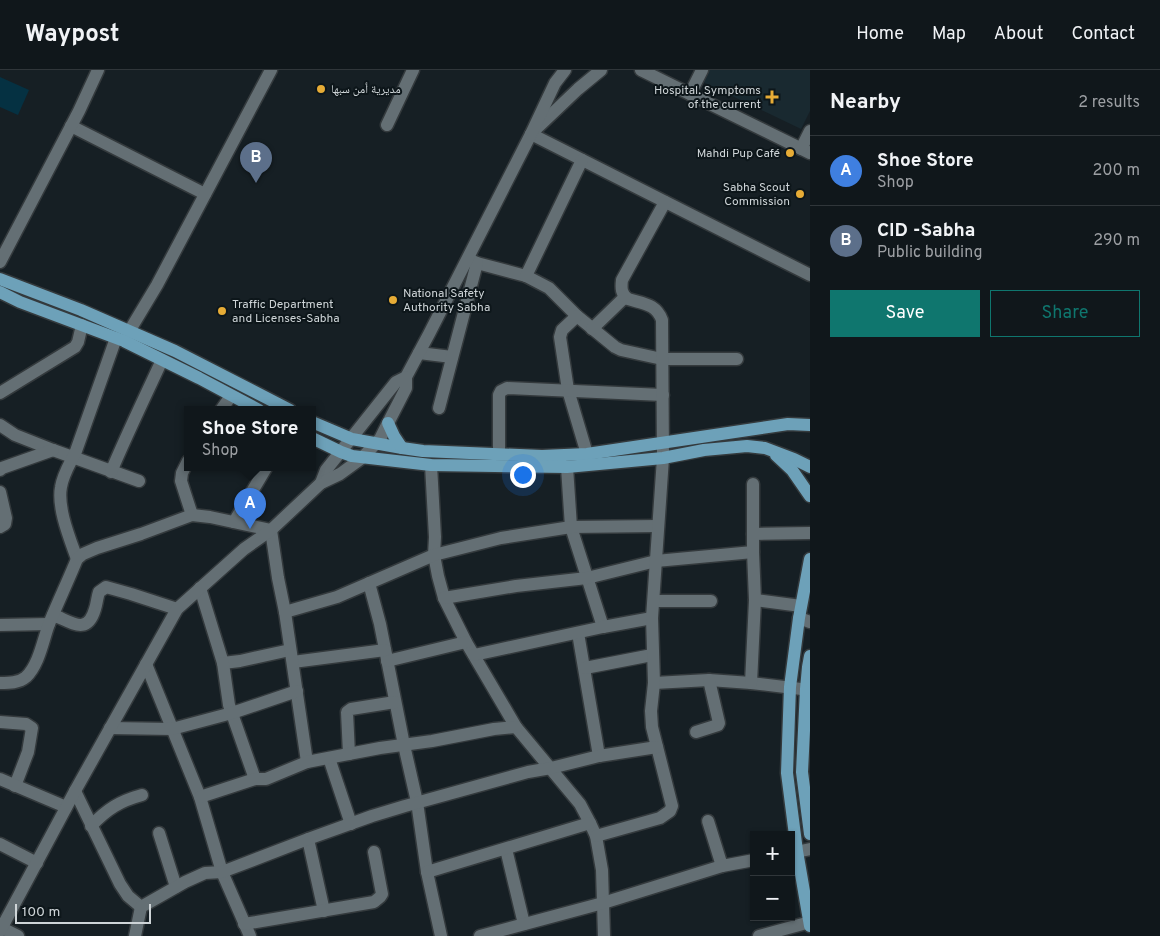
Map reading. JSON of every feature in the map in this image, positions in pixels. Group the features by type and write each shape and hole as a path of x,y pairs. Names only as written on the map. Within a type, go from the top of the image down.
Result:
{"main road":[{"path":"0,279 81,310 162,360 251,406"},
{"path":"0,292 20,302 82,325 175,351 282,406"},
{"path":"788,424 810,415"},
{"path":"388,423 402,448"},
{"path":"316,424 352,439 402,448 423,451 542,456 587,454 788,424 810,425"},
{"path":"316,440 341,452 362,458 431,465 567,468 663,458 704,450 747,446 765,448 810,467"},
{"path":"765,448 792,470 810,496"},
{"path":"810,560 803,616 790,687 787,773 810,923"},
{"path":"810,656 802,772 810,834"}],"street":[{"path":"0,262 98,70"},
{"path":"77,559 64,519 60,497 61,486 69,464 124,337 158,285 271,70"},
{"path":"387,125 413,70"},
{"path":"18,936 1,929 66,807 177,609 244,549 271,530 321,483 340,474 362,458 380,439 406,388 406,377 472,261 555,83 558,70"},
{"path":"555,83 565,70"},
{"path":"531,134 601,70"},
{"path":"641,70 805,151 810,131"},
{"path":"690,94 702,70"},
{"path":"71,126 205,194"},
{"path":"531,134 810,275"},
{"path":"526,276 582,160"},
{"path":"596,836 660,818 670,811 672,806 652,727 651,711 654,684 652,618 664,442 662,320 659,313 652,307 628,299 622,293 622,280 665,202"},
{"path":"472,261 526,276 548,288 592,329 621,350 662,359 737,359"},
{"path":"439,408 452,358 472,261"},
{"path":"592,329 625,297"},
{"path":"577,316 562,330 560,337 568,390 587,454"},
{"path":"0,393 75,347 82,325"},
{"path":"419,353 452,358"},
{"path":"111,472 162,360"},
{"path":"321,483 326,470 396,382 406,377"},
{"path":"499,453 498,395 500,391 507,388 663,395"},
{"path":"224,406 231,396"},
{"path":"0,426 16,435 53,450 139,481"},
{"path":"0,470 53,450"},
{"path":"431,465 435,537 434,555 444,598 466,642 516,727 580,804 590,823 596,836 602,870 604,936"},
{"path":"567,468 571,527 603,627"},
{"path":"184,469 181,481 192,515"},
{"path":"234,522 264,471"},
{"path":"751,683 755,600 752,552 753,484"},
{"path":"0,492 6,518 5,524 0,527"},
{"path":"0,683 21,680 28,675 36,663 51,619 77,559 83,554 192,515 271,530"},
{"path":"286,612 337,597 434,555 501,538 571,527 658,526"},
{"path":"271,530 278,578 286,612 307,762"},
{"path":"753,534 810,533"},
{"path":"444,598 516,586 587,578 656,561 752,552"},
{"path":"369,583 380,624 417,802 427,872 441,936"},
{"path":"0,625 51,619 85,625 94,612 98,592 106,588 177,609"},
{"path":"200,588 223,662 229,705 255,779"},
{"path":"755,600 803,616"},
{"path":"654,601 711,601"},
{"path":"474,655 652,618"},
{"path":"578,632 599,756"},
{"path":"223,662 292,656 386,655 466,642"},
{"path":"585,668 652,655"},
{"path":"146,664 200,797 222,872 250,936"},
{"path":"696,732 719,723 709,680"},
{"path":"654,684 709,680 808,690"},
{"path":"110,728 172,729 297,691"},
{"path":"349,754 347,712 351,709 395,702"},
{"path":"0,722 26,724 32,728 28,752 15,786"},
{"path":"200,797 255,779 266,779 307,762 432,742 494,729 516,727"},
{"path":"140,906 206,873 222,872 372,816 417,802 528,772 599,756 657,747"},
{"path":"328,758 351,824"},
{"path":"0,779 66,807"},
{"path":"75,791 124,891 140,906"},
{"path":"91,826 114,806 142,795"},
{"path":"708,821 722,866"},
{"path":"427,872 590,823"},
{"path":"159,833 176,887"},
{"path":"308,839 324,911"},
{"path":"0,844 36,863"},
{"path":"506,849 524,924"},
{"path":"244,924 374,902 382,894 374,852"},
{"path":"480,936 603,903 722,866 750,861"},
{"path":"136,936 140,906"},
{"path":"758,936 810,923"}],"shaded area":[{"name":"Hospital. Symptoms of the current","path":"709,70 810,70 810,111 801,129 703,82"},
{"path":"0,77 29,90 18,115 0,107"}],"place":[{"name":"مديرية أمن سبها","path":"321,89"},
{"name":"Hospital. Symptoms of the current","path":"772,97"},
{"name":"Mahdi Pup Café","path":"790,153"},
{"name":"CID -Sabha","path":"256,183"},
{"name":"Sabha Scout Commission","path":"800,194"},
{"name":"National Safety Authority Sabha","path":"393,300"},
{"name":"Traffic Department and Licenses-Sabha","path":"222,311"},
{"name":"Shoe Store","path":"250,529"}]}
